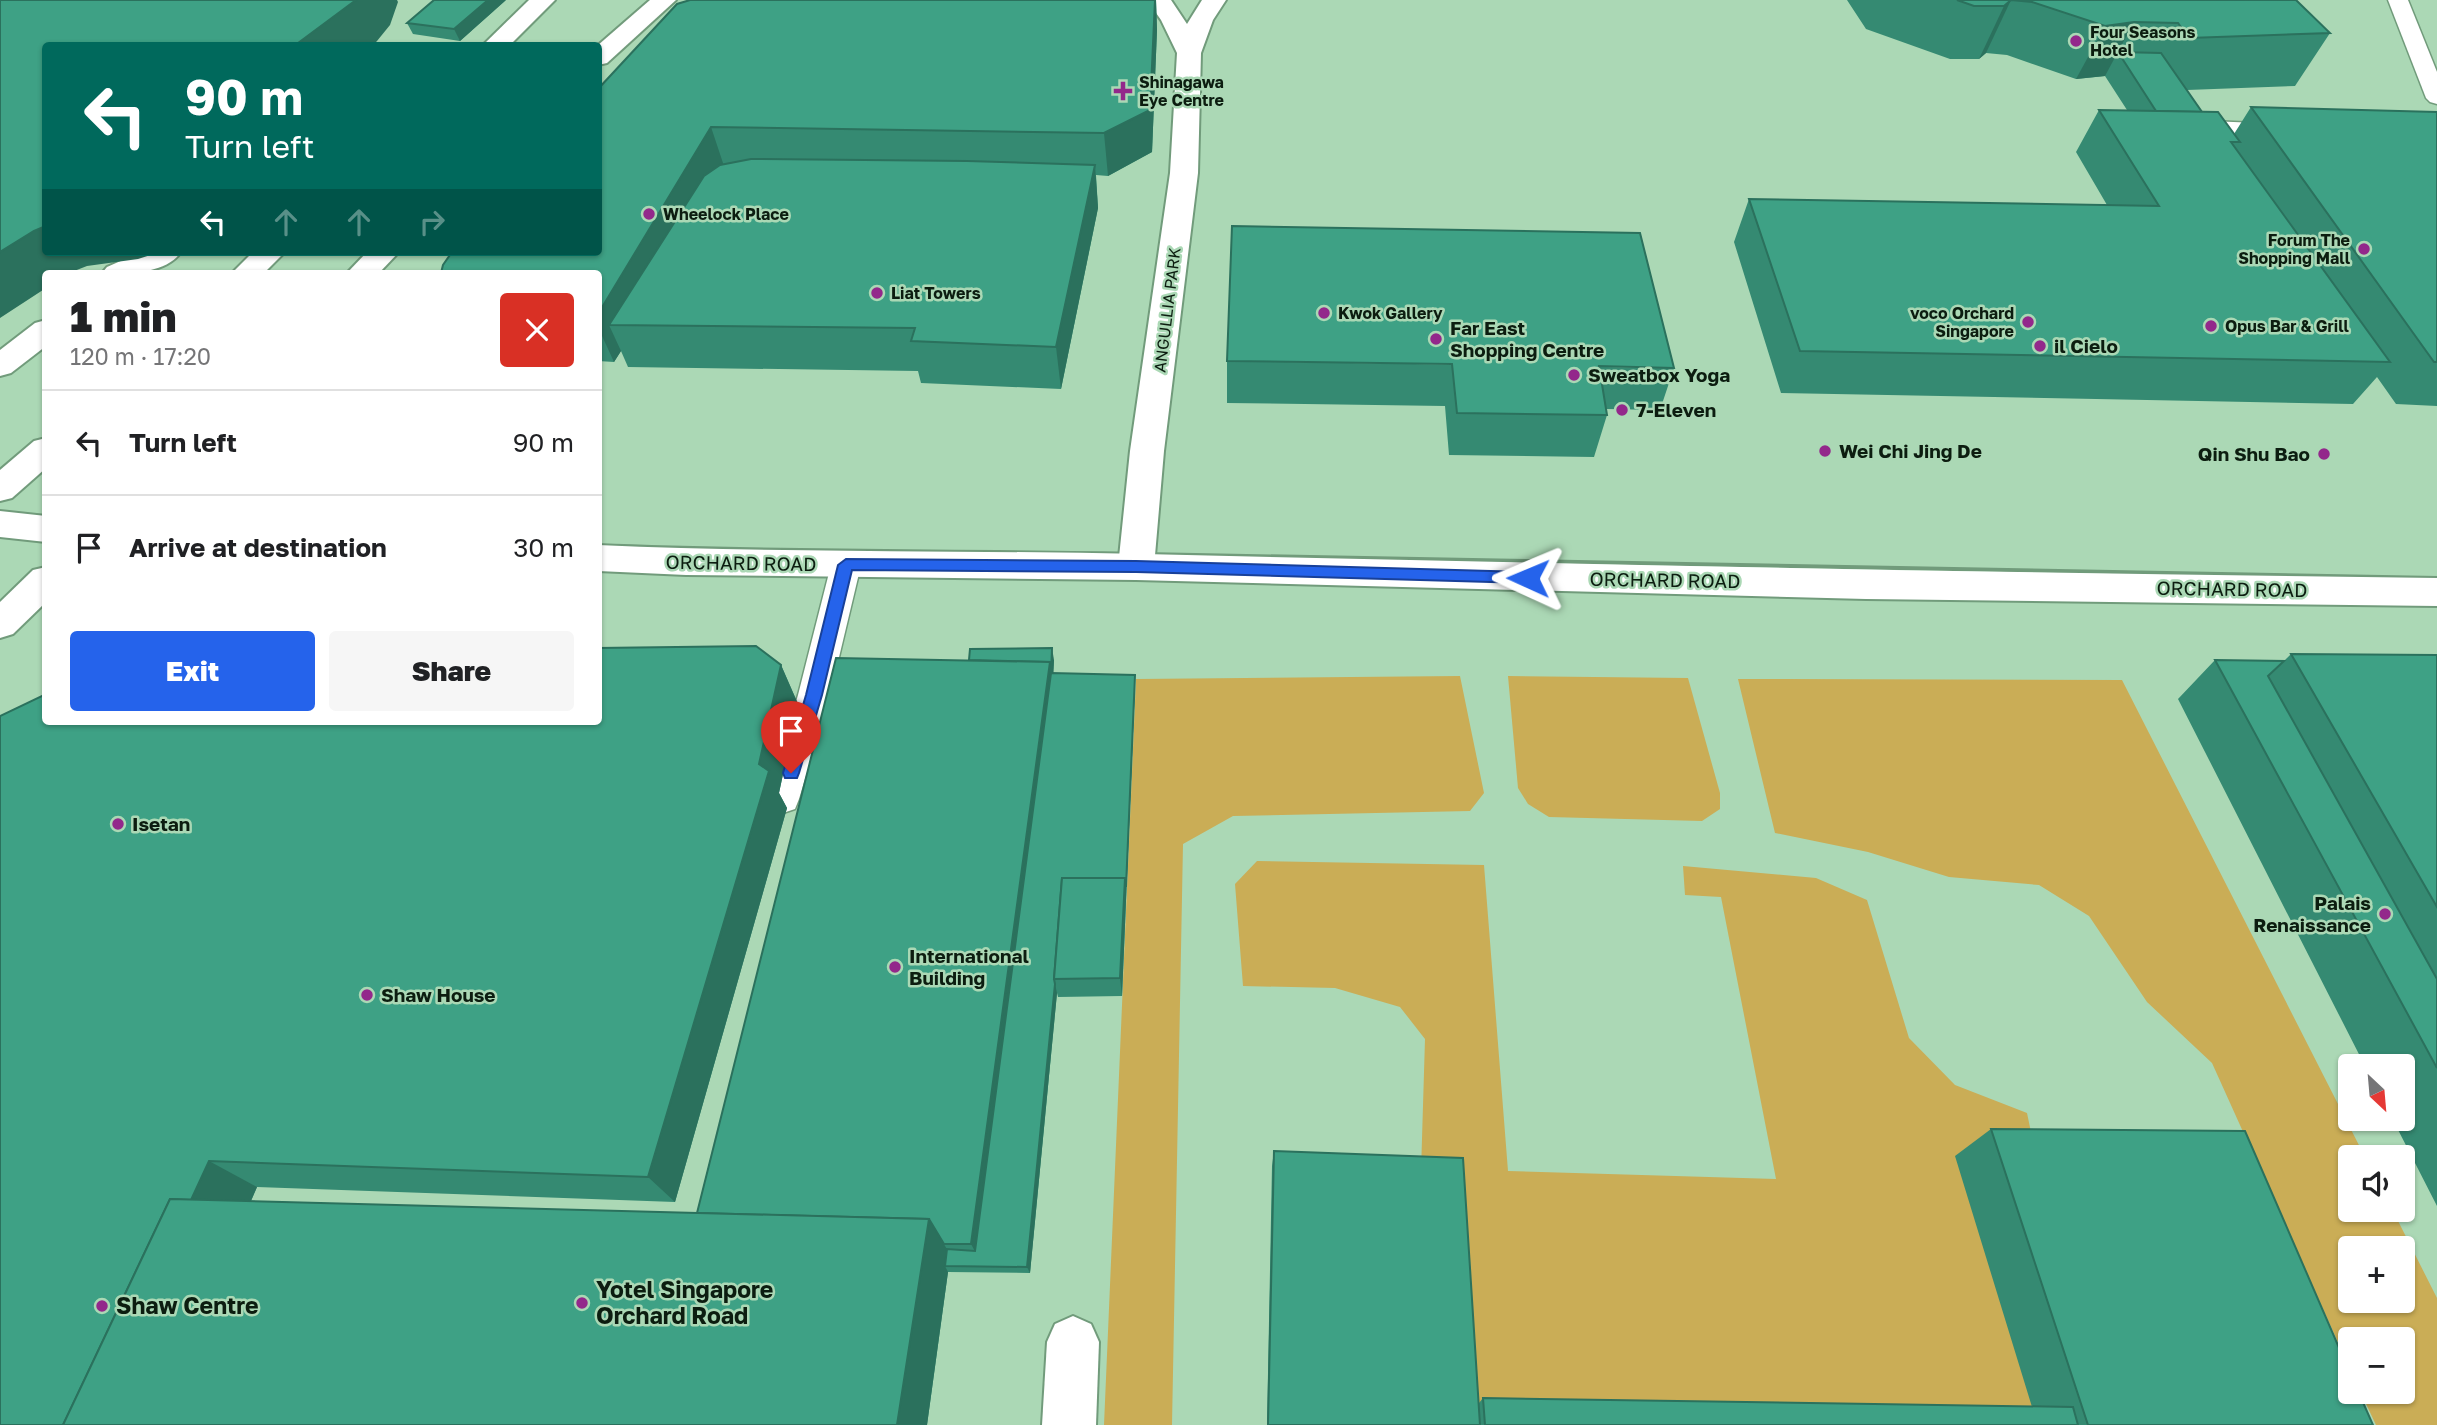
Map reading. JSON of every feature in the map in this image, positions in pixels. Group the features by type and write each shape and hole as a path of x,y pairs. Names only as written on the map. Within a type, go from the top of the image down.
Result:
{"main road":[{"path":"498,42 543,0"},
{"path":"602,54 664,0"},
{"name":"ANGULLIA PARK","path":"1159,0 1173,19 1189,53"},
{"name":"ANGULLIA PARK","path":"1136,567 1147,451 1184,173 1189,53 1201,20 1214,0"},
{"path":"124,270 157,256"},
{"path":"250,270 266,256"},
{"path":"365,270 380,256"},
{"path":"0,366 42,333"},
{"path":"0,489 42,452"},
{"path":"0,524 42,529"},
{"name":"ORCHARD ROAD","path":"602,558 1866,584 2437,592"},
{"path":"0,624 42,584"},
{"path":"1069,1425 1073,1342"}],"lane":[{"path":"2398,0 2437,98"},
{"path":"2181,126 2302,132"},
{"path":"783,799 814,695 846,565"}],"shaded area":[{"path":"1460,676 1484,793 1470,811 1233,816 1183,844 1172,1425 1104,1425 1136,679"},
{"path":"1508,676 1688,678 1720,793 1720,809 1702,821 1549,817 1528,804 1518,788"},
{"path":"1738,679 2122,680 2338,1104 2338,1131 2352,1131 2359,1145 2338,1145 2338,1222 2399,1222 2406,1236 2338,1236 2338,1313 2415,1313 2415,1254 2437,1298 2437,1425 2376,1425 2366,1404 2415,1404 2415,1327 2338,1327 2338,1342 2212,1063 2147,1002 2089,916 2039,885 1949,877 1868,852 1775,833"},
{"path":"1257,861 1484,865 1508,1171 1776,1179 1721,897 1685,895 1683,866 1816,878 1867,900 1909,1038 1955,1085 2027,1113 2036,1156 2037,1419 1472,1411 1421,1172 1425,1039 1400,1007 1335,988 1243,986 1235,884"}],"building":[{"path":"0,0 356,0 299,42 42,42 42,228 0,252"},
{"path":"434,0 488,0 454,29 407,23"},
{"name":"Wheelock Place","path":"690,0 1155,0 1150,110 1104,133 711,127 602,307 602,270 442,270 449,256 602,256 602,85 677,4"},
{"path":"1957,0 2011,0 2004,6 1974,6"},
{"path":"2011,0 2296,0 2330,33 2189,38 2178,23 2134,22 2105,26 2032,2"},
{"path":"2118,52 2161,53 2202,112 2156,111"},
{"path":"2251,107 2437,112 2437,362 2434,362"},
{"name":"voco Orchard Singapore","path":"2099,110 2218,112 2240,142 2231,142 2390,362 1800,351 1749,199 2159,206"},
{"name":"Liat Towers","path":"751,159 1095,165 1056,347 911,341 915,328 609,325 704,176 720,165"},
{"name":"Far East Shopping Centre","path":"1232,226 1640,233 1674,368 1599,366 1607,415 1457,413 1452,364 1227,361"},
{"name":"Shaw House","path":"756,646 781,665 759,764 769,771 648,1177 209,1161 191,1200 170,1199 63,1425 0,1425 0,716 42,696 42,725 602,725 602,648"},
{"path":"1052,648 1051,673 1050,662 969,660 970,649"},
{"path":"2291,654 2437,655 2437,907"},
{"name":"International Building","path":"836,658 1050,662 971,1244 944,1244 929,1219 697,1213"},
{"path":"2215,660 2284,661 2268,676 2437,979 2437,1068"},
{"path":"1051,673 1135,675 1126,887 1125,878 1062,878 1055,984 1027,1267 945,1266 947,1249 975,1251"},
{"path":"1062,878 1125,878 1120,978 1054,979"},
{"path":"1991,1129 2245,1131 2338,1345 2338,1404 2364,1404 2373,1425 2088,1425"},
{"path":"1274,1151 1463,1158 1480,1425 1268,1425"},
{"name":"Yotel Singapore Orchard Road","path":"170,1199 929,1219 897,1425 63,1425"},
{"path":"1483,1398 2073,1407 2078,1425 1485,1425"}],"place":[{"name":"Four Seasons Hotel","path":"2076,41"},
{"name":"Shinagawa Eye Centre","path":"1123,91"},
{"name":"Wheelock Place","path":"649,214"},
{"name":"Forum The Shopping Mall","path":"2364,249"},
{"name":"Liat Towers","path":"877,293"},
{"name":"Kwok Gallery","path":"1324,313"},
{"name":"voco Orchard Singapore","path":"2028,322"},
{"name":"Opus Bar & Grill","path":"2211,326"},
{"name":"Far East Shopping Centre","path":"1436,339"},
{"name":"il Cielo","path":"2040,346"},
{"name":"Sweatbox Yoga","path":"1574,375"},
{"name":"7-Eleven","path":"1622,410"},
{"name":"Wei Chi Jing De","path":"1825,451"},
{"name":"Qin Shu Bao","path":"2324,454"},
{"name":"Isetan","path":"118,824"},
{"name":"Palais Renaissance","path":"2385,914"},
{"name":"International Building","path":"895,967"},
{"name":"Shaw House","path":"367,995"},
{"name":"Yotel Singapore Orchard Road","path":"582,1303"},
{"name":"Shaw Centre","path":"102,1306"}],"route":[{"path":"791,773 814,695 846,565 1136,567 1528,578"}]}
